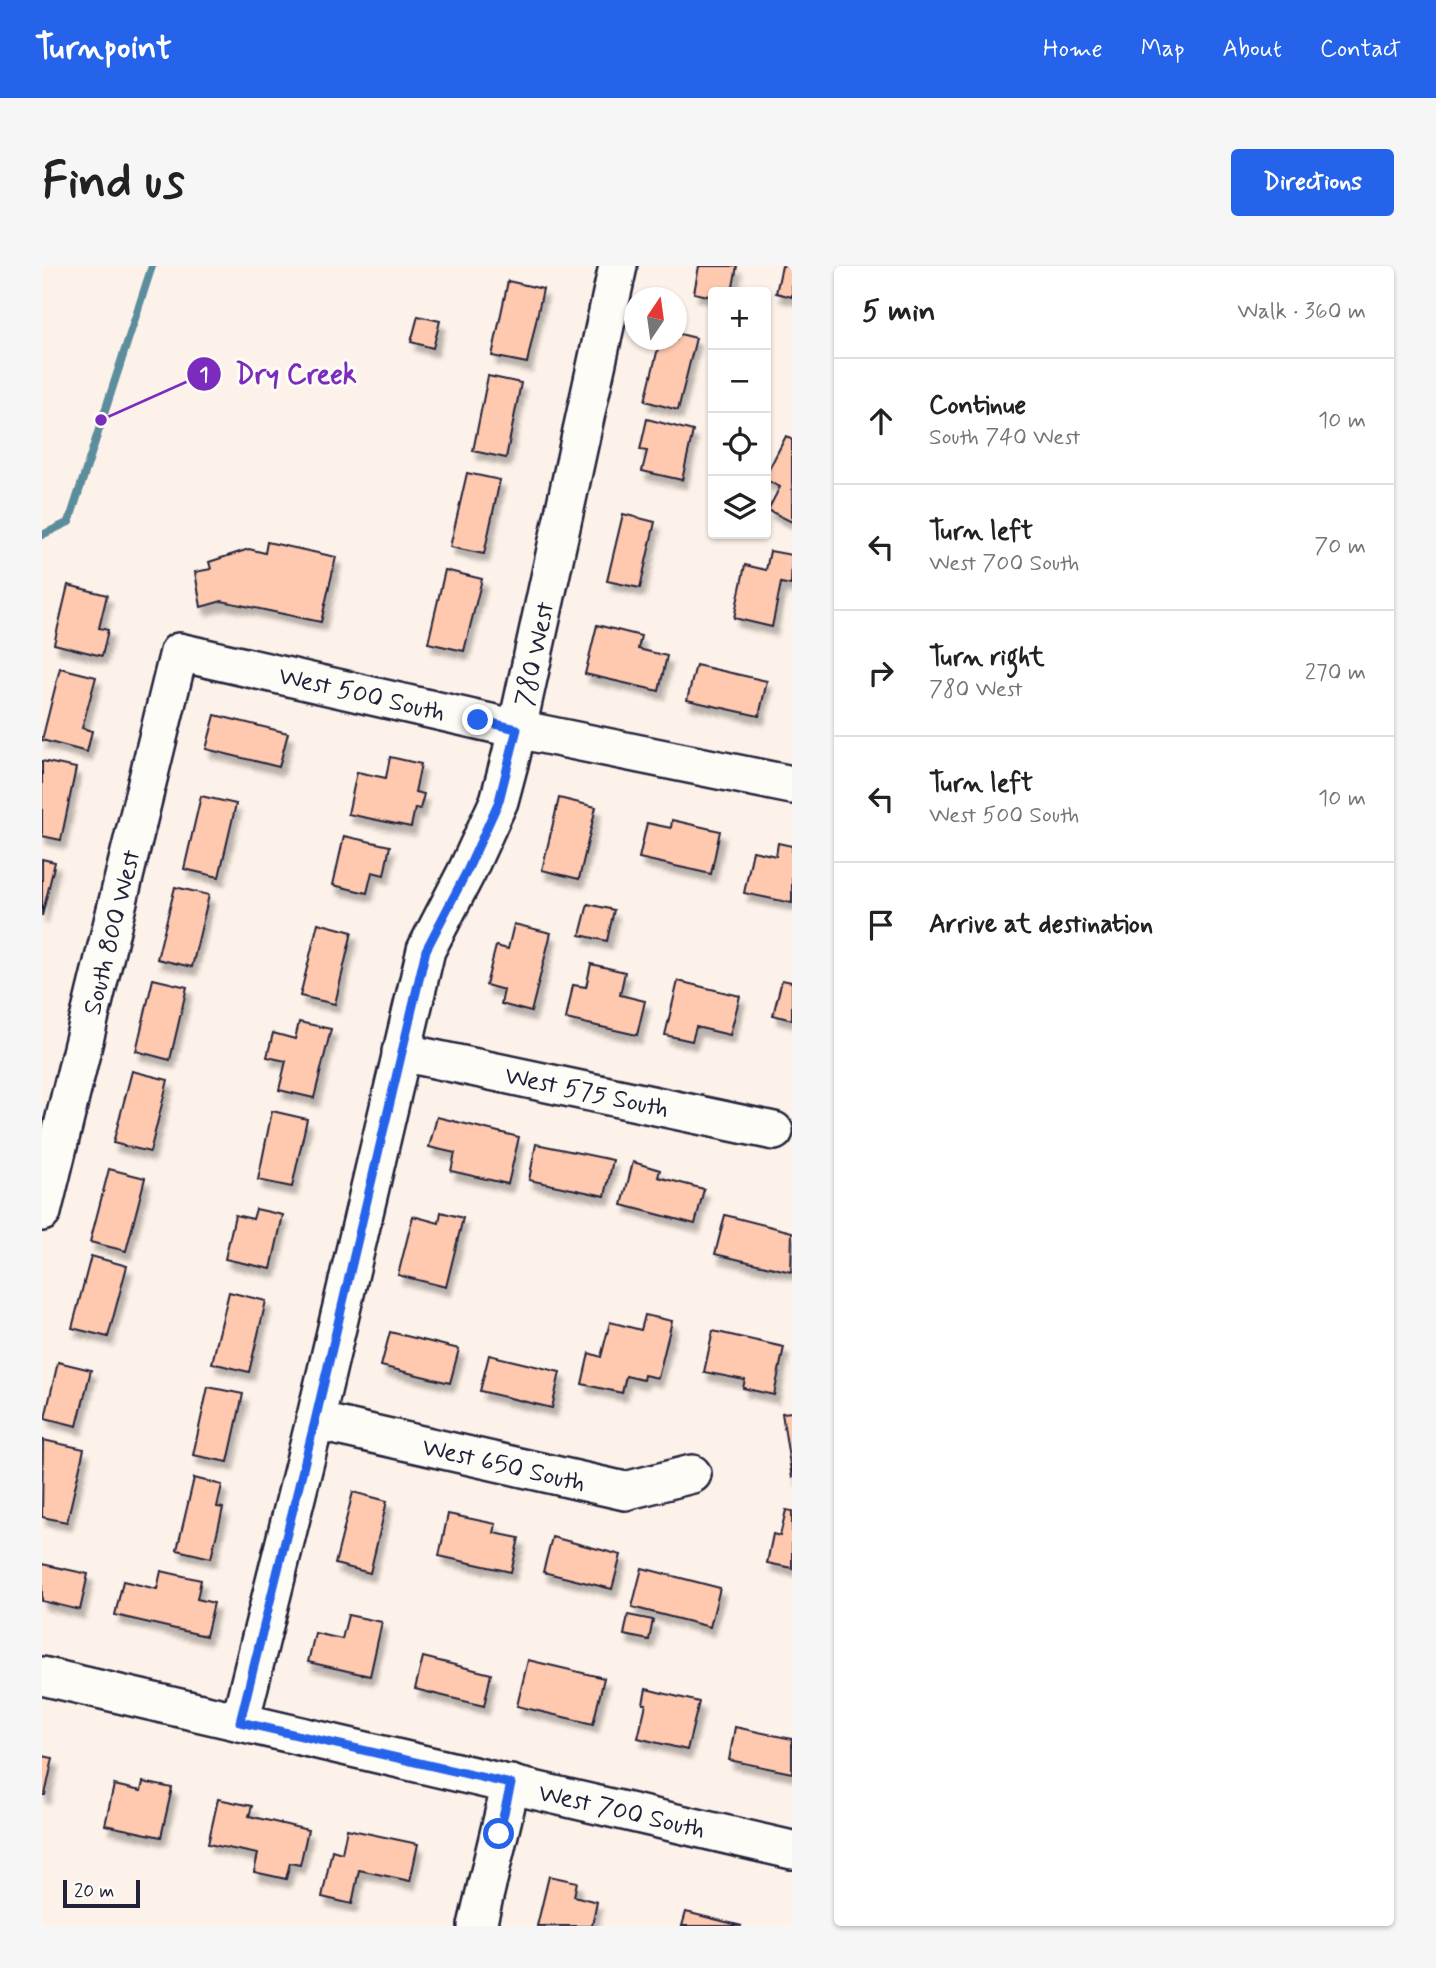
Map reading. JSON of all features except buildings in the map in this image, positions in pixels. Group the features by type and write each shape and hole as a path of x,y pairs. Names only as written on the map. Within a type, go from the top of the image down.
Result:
{"street":[{"name":"780 West","path":"240,1722 315,1421 426,950 499,801 618,266"},
{"name":"West 500 South","path":"179,652 517,729 792,785"},
{"name":"South 800 West","path":"42,1212 179,652"},
{"name":"West 575 South","path":"401,1052 774,1131"},
{"name":"West 650 South","path":"315,1421 625,1491 692,1474"},
{"name":"West 700 South","path":"42,1675 792,1850"},
{"path":"477,1926 511,1784"}],"waterway":[{"path":"42,535 69,522 152,266"}],"place":[{"name":"Dry Creek","path":"101,420"}],"route":[{"path":"478,720 517,729 499,801 426,950 315,1421 240,1722 511,1784 499,1834"}]}
